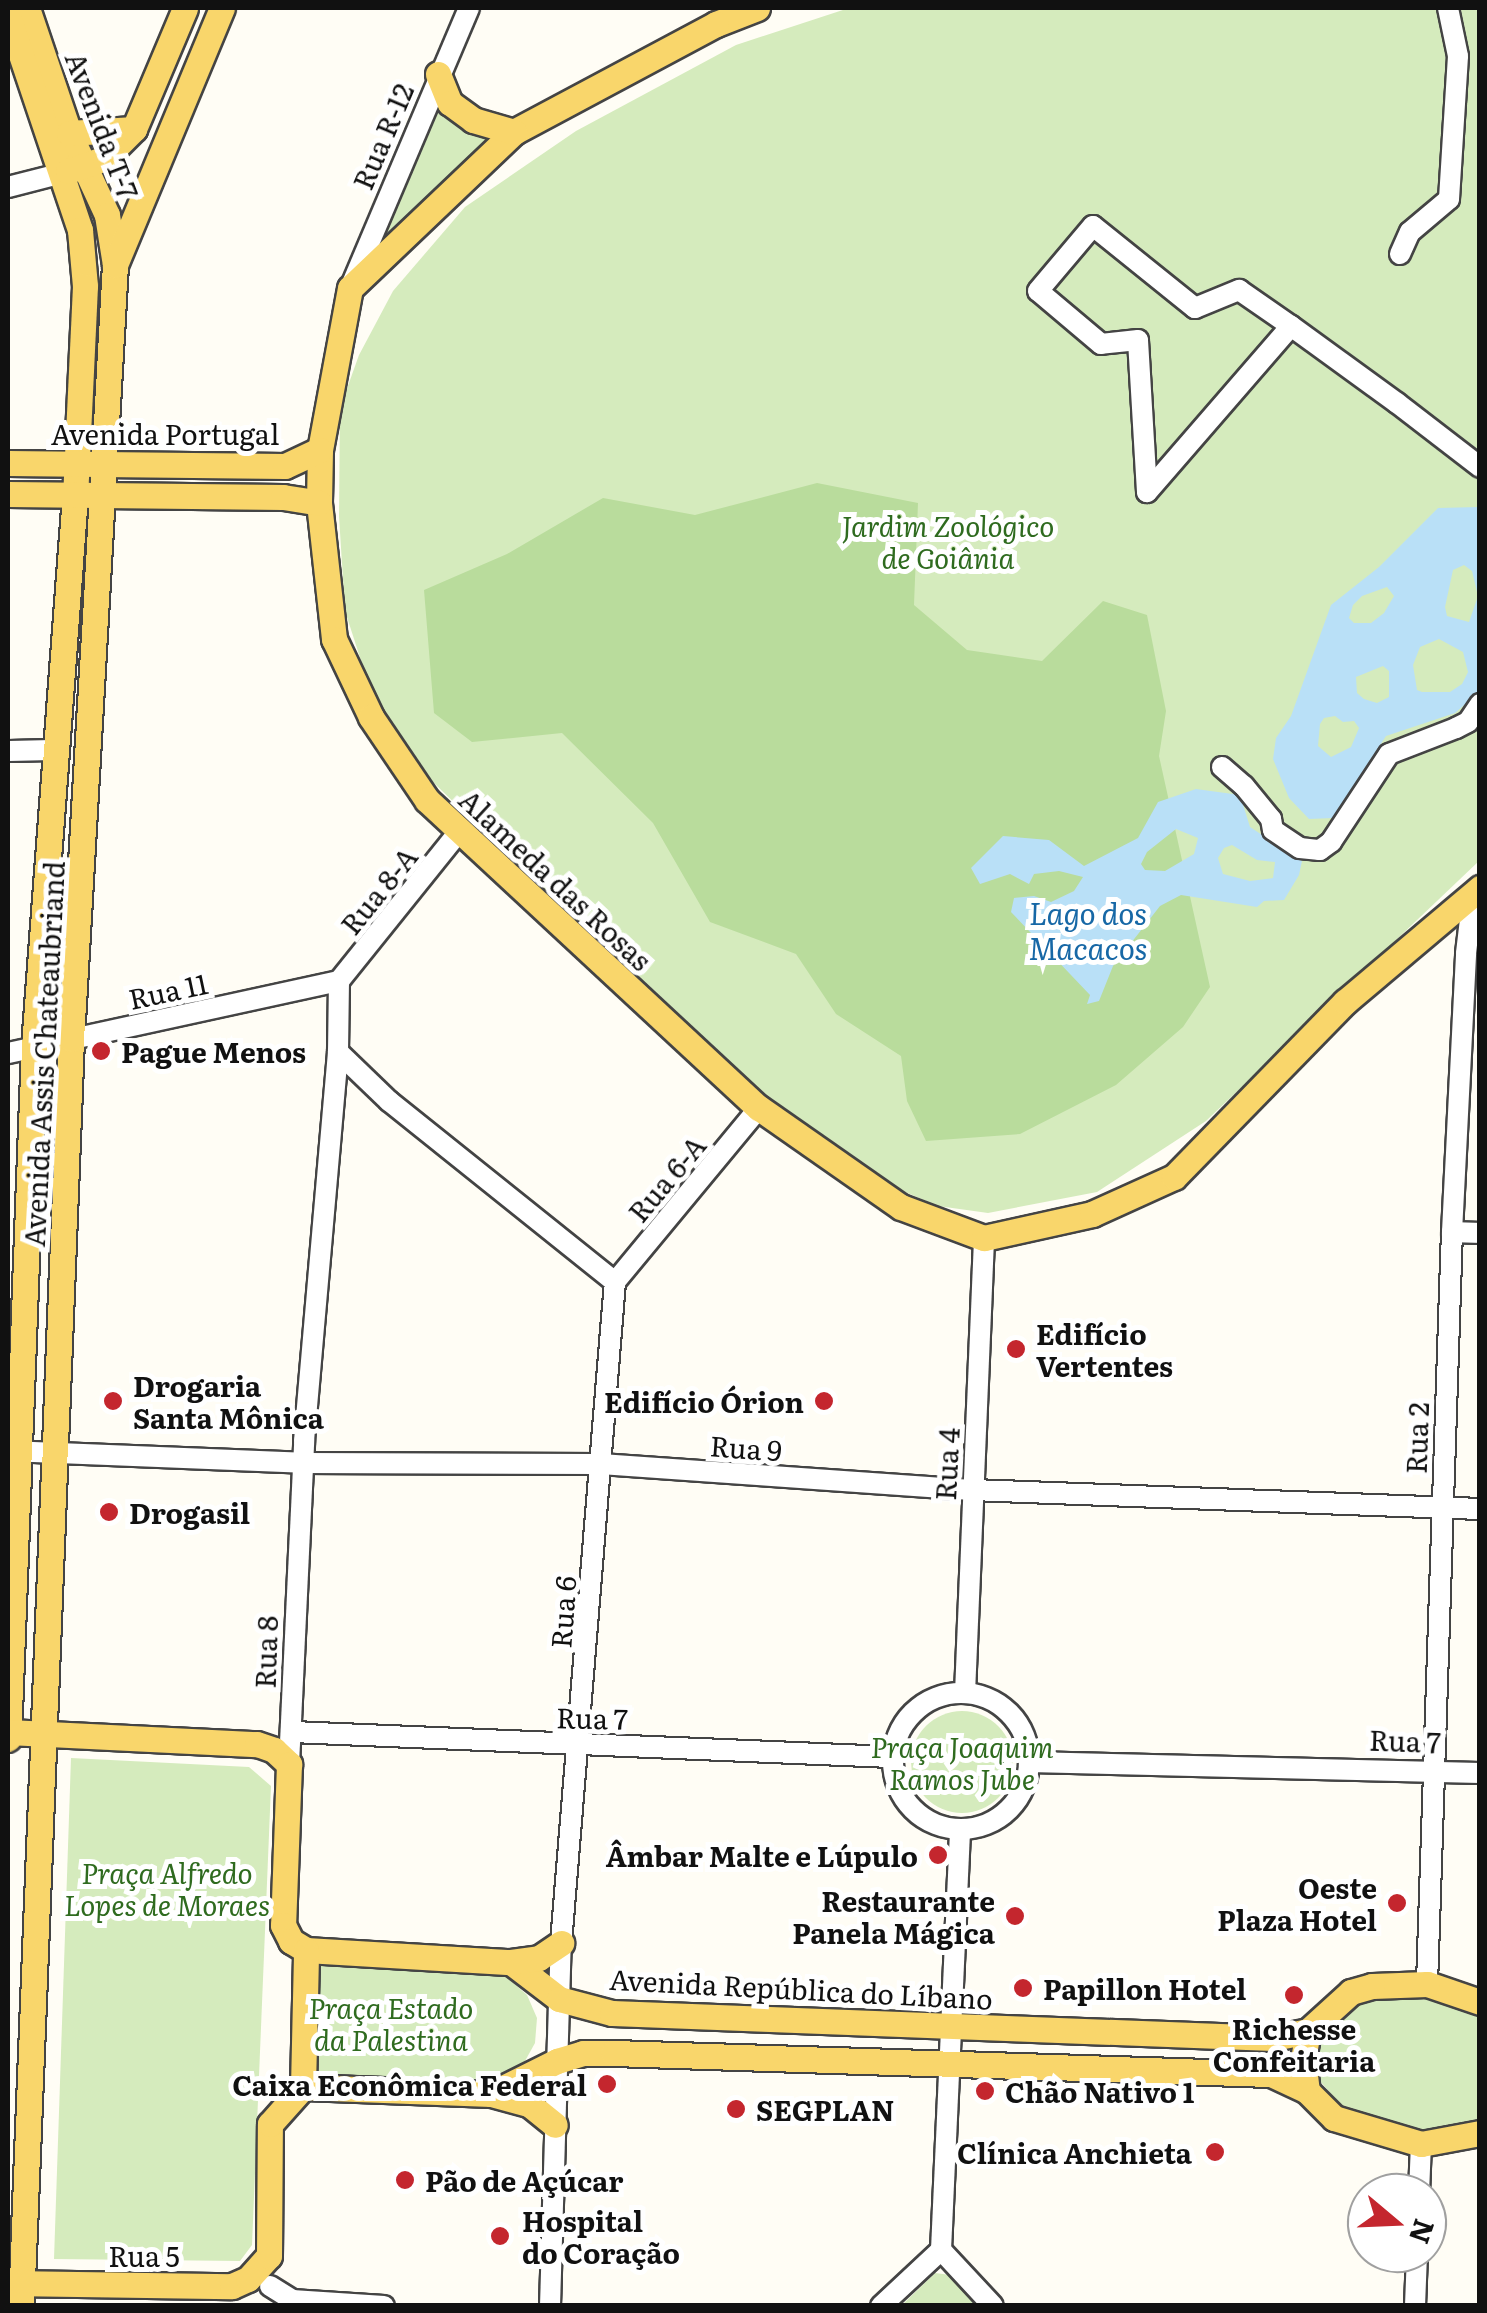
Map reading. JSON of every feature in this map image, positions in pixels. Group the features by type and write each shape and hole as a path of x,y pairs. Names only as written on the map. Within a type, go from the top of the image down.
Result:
{"main road":[{"name":"Avenida T-7","path":"27,8 70,133 74,169"},
{"path":"74,169 105,158 134,128 184,8"},
{"name":"Avenida Assis Chateaubriand","path":"17,2291 71,1039 116,266 222,8"},
{"path":"350,288 514,132 714,16 756,8"},
{"name":"Avenida T-7","path":"8,16 74,169 107,215 116,266"},
{"path":"438,74 450,103 474,120 514,132"},
{"path":"70,133 134,128"},
{"name":"Avenida Assis Chateaubriand","path":"8,1735 12,1451 34,1047 53,750 75,495 85,286 74,169"},
{"name":"Alameda das Rosas","path":"350,288 320,450 319,503 334,638 372,718 427,800 759,1108 900,1207 984,1238"},
{"name":"Avenida Portugal","path":"8,463 285,466 320,450"},
{"path":"283,497 285,466"},
{"path":"8,494 283,497 319,503"},
{"path":"984,1238 1092,1214 1174,1177 1345,1002 1476,891"},
{"path":"8,1735 258,1744 274,1750 289,1764"},
{"name":"Rua 8","path":"289,1764 283,1925 291,1940 306,1950"},
{"path":"270,2256 270,2124 303,2087 306,1950 511,1962 539,1958 560,1943"},
{"name":"Avenida República do Líbano","path":"511,1962 559,1999 612,2013 1273,2038 1308,2031"},
{"path":"1307,2090 1303,2059 1308,2031 1351,1992 1372,1986 1427,1984 1480,2002"},
{"path":"1130,2033 1130,2072"},
{"path":"491,2094 557,2060 583,2053 1271,2074 1307,2090 1334,2118 1380,2136 1421,2144 1480,2133"},
{"path":"303,2087 491,2094 529,2104 555,2125"},
{"name":"Rua 5","path":"17,2291 232,2286 248,2279 270,2256"}],"street":[{"name":"Rua R-12","path":"350,288 469,8"},
{"path":"1400,254 1410,232 1449,199 1458,56 1448,8"},
{"path":"8,187 74,169"},
{"path":"1291,326 1147,492 1138,340 1101,344 1038,291 1093,226 1195,308 1239,290 1291,326 1480,467"},
{"path":"1222,767 1253,797 1274,830 1300,848 1320,850 1331,842 1389,754 1468,722 1480,704"},
{"path":"8,751 53,750"},
{"name":"Rua 8-A","path":"339,982 459,832"},
{"name":"Rua 2","path":"1427,1984 1452,1232 1476,891"},
{"name":"Rua 11","path":"8,1053 339,982"},
{"name":"Rua 8","path":"289,1764 303,1463 338,1052 339,982"},
{"path":"338,1052 389,1101 614,1282"},
{"name":"Rua 6-A","path":"614,1282 759,1108"},
{"path":"1452,1232 1480,1233"},
{"name":"Rua 4","path":"965,1692 984,1238"},
{"name":"Rua 6","path":"550,2306 560,1943 614,1282"},
{"name":"Rua 9","path":"12,1451 303,1463 600,1464 972,1490 1480,1509"},
{"path":"965,1692 1004,1707 1022,1732 1029,1762 1026,1784 1008,1810 981,1827 960,1830 938,1827 918,1816 903,1800 894,1780 892,1758 908,1718 934,1699 965,1692"},
{"name":"Rua 7","path":"292,1732 892,1758"},
{"name":"Rua 7","path":"1029,1762 1480,1773"},
{"path":"881,2306 940,2250 960,1830"},
{"path":"1420,2173 1421,2144"},
{"path":"940,2250 992,2306"},
{"path":"270,2256 270,2296 384,2306"},
{"path":"1415,2306 1416,2273"}],"green space":[{"name":"Jardim Zoológico de Goiânia","path":"849,8 1479,8 1479,861 1206,1121 1097,1192 988,1213 938,1206 891,1186 780,1109 597,941 401,751 374,701 345,611 339,516 340,408 359,355 393,291 465,207 576,131 736,45"},
{"path":"437,101 493,135 380,240"},
{"path":"817,483 918,503 914,605 967,650 1042,661 1103,601 1147,615 1166,711 1159,756 1210,987 1183,1027 1116,1085 1020,1134 926,1141 907,1101 901,1056 836,1014 796,954 710,922 653,823 562,733 472,742 434,713 424,590 507,554 603,498 695,515"},
{"name":"Praça Joaquim Ramos Jube","path":"962,1711 991,1719 1005,1733 1013,1762 1005,1791 991,1805 962,1813 933,1805 919,1791 911,1762 919,1733 933,1719"},
{"name":"Praça Alfredo Lopes de Moraes","path":"71,1758 249,1767 271,1786 252,2245 240,2261 54,2259"},
{"name":"Praça Estado da Palestina","path":"314,1962 502,1973 527,1995 537,2018 535,2043 520,2070 503,2081 319,2078 311,2071"},
{"path":"1412,1995 1479,2010 1479,2124 1443,2133 1371,2124 1339,2103 1320,2081 1314,2045 1332,2015 1366,1999"},
{"path":"935,2273 951,2275 979,2306 901,2306"}],"water":[{"path":"1479,507 1479,692 1455,713 1386,736 1333,818 1309,819 1289,798 1273,759 1276,738 1291,716 1331,605 1379,567 1438,508","holes":["1464,565 1472,571 1478,596 1469,622 1447,616 1445,607 1453,570","1387,587 1394,596 1384,613 1371,623 1354,623 1349,618 1353,605 1362,596","1439,639 1463,652 1468,672 1462,684 1450,692 1417,690 1413,665 1420,647","1383,666 1389,671 1389,697 1377,703 1357,693 1356,677","1335,716 1343,722 1354,721 1359,728 1351,747 1331,757 1318,746 1324,718"]},
{"name":"Lago dos Macacos","path":"1196,789 1240,795 1250,827 1302,861 1299,875 1284,900 1264,901 1257,907 1181,895 1160,906 1113,966 1099,1001 1087,1004 1090,995 1011,912 1014,898 1034,896 1051,902 1074,891 1083,877 1059,871 1034,874 1029,884 1010,874 980,884 971,868 1003,836 1049,840 1084,866 1138,838 1158,802","holes":["1176,829 1198,838 1194,854 1165,871 1145,870 1141,864 1147,852","1232,845 1257,860 1275,862 1273,878 1250,881 1223,874 1218,858 1224,848"]}],"place":[{"name":"Pague Menos","path":"101,1051"},
{"name":"Edifício Vertentes","path":"1016,1349"},
{"name":"Drogaria Santa Mônica","path":"113,1401"},
{"name":"Edifício Órion","path":"824,1401"},
{"name":"Drogasil","path":"109,1512"},
{"name":"Âmbar Malte e Lúpulo","path":"938,1855"},
{"name":"Oeste Plaza Hotel","path":"1397,1903"},
{"name":"Restaurante Panela Mágica","path":"1015,1916"},
{"name":"Papillon Hotel","path":"1023,1988"},
{"name":"Richesse Confeitaria","path":"1294,1995"},
{"name":"Caixa Econômica Federal","path":"607,2084"},
{"name":"Chão Nativo 1","path":"985,2091"},
{"name":"SEGPLAN","path":"736,2109"},
{"name":"Clínica Anchieta","path":"1215,2152"},
{"name":"Pão de Açúcar","path":"405,2180"},
{"name":"Hospital do Coração","path":"500,2236"}]}
